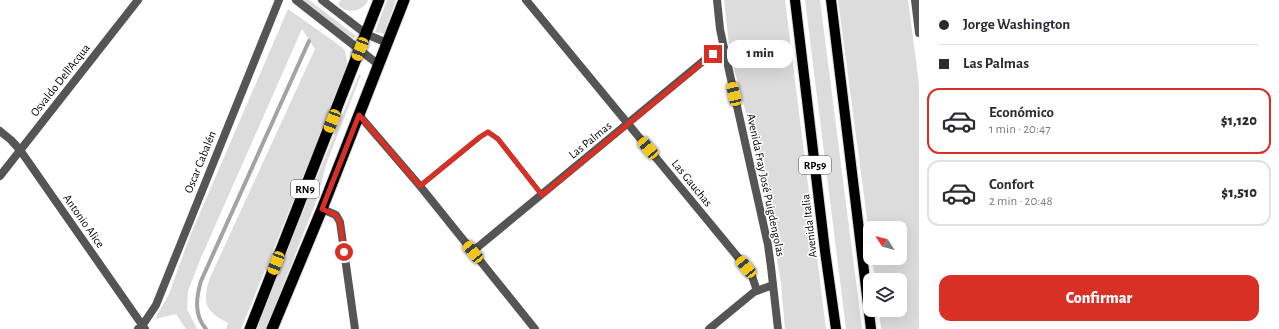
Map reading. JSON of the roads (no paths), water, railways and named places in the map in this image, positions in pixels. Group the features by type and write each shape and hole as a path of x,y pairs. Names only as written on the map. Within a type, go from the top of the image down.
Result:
{"highway":[{"name":"RN9","path":"250,329 379,0"},
{"name":"RN9","path":"272,329 322,209 404,0"}],"main road":[{"name":"Avenida Italia","path":"796,0 825,251 836,329"},
{"path":"831,0 870,329"}],"street":[{"name":"Osvaldo Dell'Acqua","path":"0,176 138,0"},
{"name":"Oscar Cabalén","path":"142,328 156,305 279,0"},
{"path":"296,0 360,49 378,65"},
{"path":"322,0 366,34 387,43"},
{"name":"Las Gauchas","path":"526,0 746,267 752,276 757,291"},
{"name":"Avenida Fray José Puigdengolas","path":"717,0 720,29 768,245 778,329"},
{"path":"915,0 919,33"},
{"name":"Las Palmas","path":"473,252 628,125 702,62 724,48"},
{"path":"359,115 420,186 535,329"},
{"name":"Antonio Alice","path":"0,131 20,150 142,328"},
{"path":"322,209 336,215 340,222 355,329"},
{"path":"709,329 757,291 773,285"}],"lane":[{"path":"420,186 488,132 498,139 542,195"}],"waterway":[{"path":"206,329 199,318 197,306 201,281 309,41"}]}
